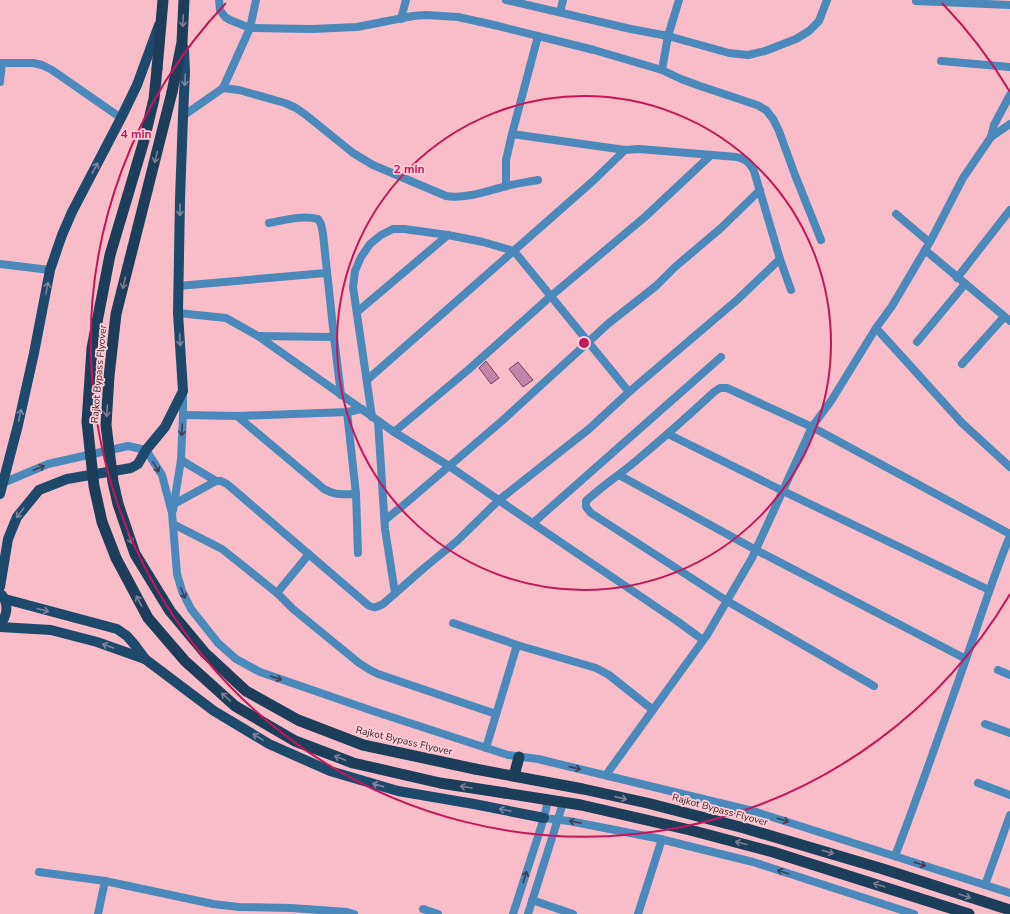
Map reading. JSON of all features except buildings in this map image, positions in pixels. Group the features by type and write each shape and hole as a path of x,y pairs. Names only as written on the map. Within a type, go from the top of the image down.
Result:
{"highway":[{"name":"Rajkot Bypass Flyover","path":"163,0 154,99 143,144 110,255 92,348 87,422 94,486 102,522 116,558 148,618 185,661 235,706 295,741 353,763 440,783 563,802"},
{"name":"Rajkot Bypass Flyover","path":"184,0 182,42 172,92 116,314 109,376 106,424 118,504 135,554 170,611 205,653 246,691 298,720 363,745 646,803 744,828 883,868 1010,910"},
{"path":"514,776 520,757"},
{"path":"563,802 690,830 773,852 969,914"}],"main road":[{"path":"0,494 34,353 50,270 72,212 137,85 162,15"},
{"path":"0,587 8,539 17,517 39,490 67,479 131,468 138,464 146,450 165,427 183,391 178,313 185,72 184,49 182,42"},
{"path":"2,596 7,610 0,626 51,630 97,642 145,659"},
{"path":"2,596 117,629 127,636 145,659 214,711 269,744 330,771 398,791 544,818"}],"street":[{"path":"219,0 220,10 225,17 250,28 312,29 356,27 413,16 426,15 458,18 494,25 594,50 662,70 681,79 751,102 766,110 773,119 821,240"},
{"path":"183,116 224,88 250,28 256,0"},
{"path":"401,19 406,0"},
{"path":"506,0 668,36 729,53 748,54 765,51 796,39 809,31 818,21 827,0"},
{"path":"560,12 563,0"},
{"path":"662,70 668,36 679,0"},
{"path":"916,1 1010,5"},
{"path":"506,186 506,160 538,36"},
{"path":"941,61 1010,66"},
{"path":"0,82 1,63 33,63 42,65 52,70 121,118"},
{"path":"224,88 239,90 285,102 306,115 362,159 446,196 464,197 506,186 538,180"},
{"path":"606,776 703,640 727,601 756,550 812,427 831,401 876,328 892,306 927,246 963,178 991,137 994,125 1010,95"},
{"path":"991,137 1010,124"},
{"path":"512,134 625,150 639,149 737,157 744,159 749,162 754,171 780,259 791,290"},
{"path":"367,380 593,181 625,150"},
{"path":"394,432 646,216 711,155"},
{"path":"385,520 503,420 609,323 656,286 675,267 721,228 760,190"},
{"path":"957,278 1010,210"},
{"path":"896,214 957,278 1007,319 962,364"},
{"path":"269,222 311,217 318,219 321,224 341,395"},
{"path":"395,593 386,538 375,419 367,380 353,287 355,271 361,257 370,244 381,235 393,229 404,229 448,235 483,242 514,251 628,392"},
{"path":"357,312 448,235"},
{"path":"181,460 216,481 221,481 227,484 368,605 372,608 376,608 383,604 457,541 499,500 589,429 628,392 737,300 780,259"},
{"path":"0,264 50,270"},
{"path":"178,286 326,273"},
{"path":"917,342 965,284"},
{"path":"178,313 226,318 258,336 394,432 449,466 703,640"},
{"path":"876,328 962,423 1010,466"},
{"path":"258,336 334,337"},
{"path":"532,524 721,357"},
{"path":"874,686 727,601 591,513 586,507 586,501 668,434 714,392 720,388 727,388 812,427 1010,535 989,590 966,659 895,856"},
{"path":"172,513 181,460 183,391"},
{"path":"183,415 237,416 347,412 362,409"},
{"path":"347,412 356,494 358,553"},
{"path":"237,416 330,493 336,495 356,494"},
{"path":"668,434 989,590"},
{"path":"3,483 48,464 128,446 146,450 162,476 172,513 178,574 182,591 191,609 218,643 236,659 260,672 508,755 538,759 753,811 1010,893"},
{"path":"619,475 756,550 966,659"},
{"path":"174,504 216,481"},
{"path":"173,524 222,549 277,593 299,614 359,663 370,670 496,714"},
{"path":"277,593 309,554"},
{"path":"453,623 517,645 596,668 609,675 653,710"},
{"path":"486,748 517,645"},
{"path":"998,670 1010,675"},
{"path":"985,724 1010,733"},
{"path":"978,783 1010,795"},
{"path":"513,914 544,818 548,800"},
{"path":"528,914 563,802"},
{"path":"985,885 1010,815"},
{"path":"544,818 558,819 662,839 753,862 914,914"},
{"path":"638,914 662,839"},
{"path":"39,872 105,881 213,904 291,911 347,912 354,914"},
{"path":"98,914 105,881"},
{"path":"532,900 573,914"},
{"path":"423,909 438,914"}]}
